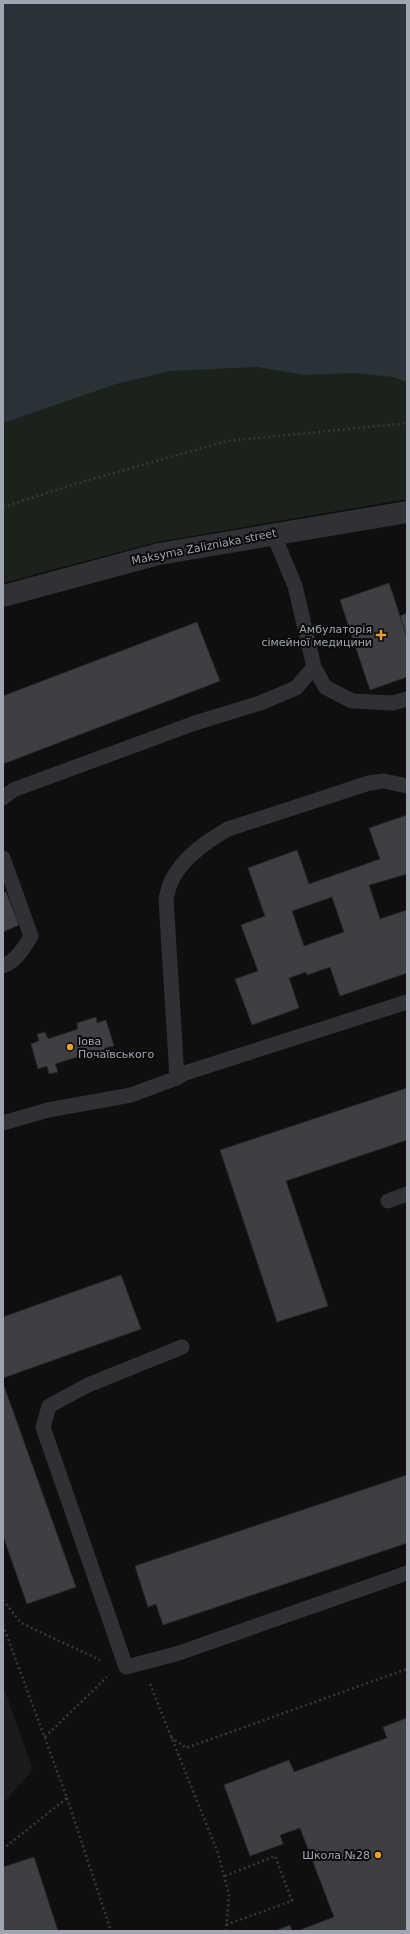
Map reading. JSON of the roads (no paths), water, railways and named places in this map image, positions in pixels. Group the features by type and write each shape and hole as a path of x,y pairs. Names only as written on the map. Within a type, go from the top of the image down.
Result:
{"street":[{"name":"Maksyma Zalizniaka street","path":"3,596 159,554 273,533 407,512"}],"lane":[{"path":"273,533 295,586 314,667 325,687 352,700 393,703 407,700"},
{"path":"3,798 13,790 195,722 260,703 296,688 314,667"},
{"path":"177,1078 166,898 172,879 182,864 210,840 228,829 369,783 384,781 407,786"},
{"path":"3,858 31,936 23,949 9,964 3,966"},
{"path":"3,1123 48,1110 131,1095 177,1078 185,1073 407,1002"},
{"path":"388,1201 407,1194"},
{"path":"182,1347 88,1385 49,1406 43,1427 121,1668 176,1654 407,1573"}],"place":[{"name":"Амбулаторія сімейної медицини","path":"381,635"},
{"name":"Іова Почаївського","path":"70,1047"},
{"name":"Школа №28","path":"378,1855"}]}
